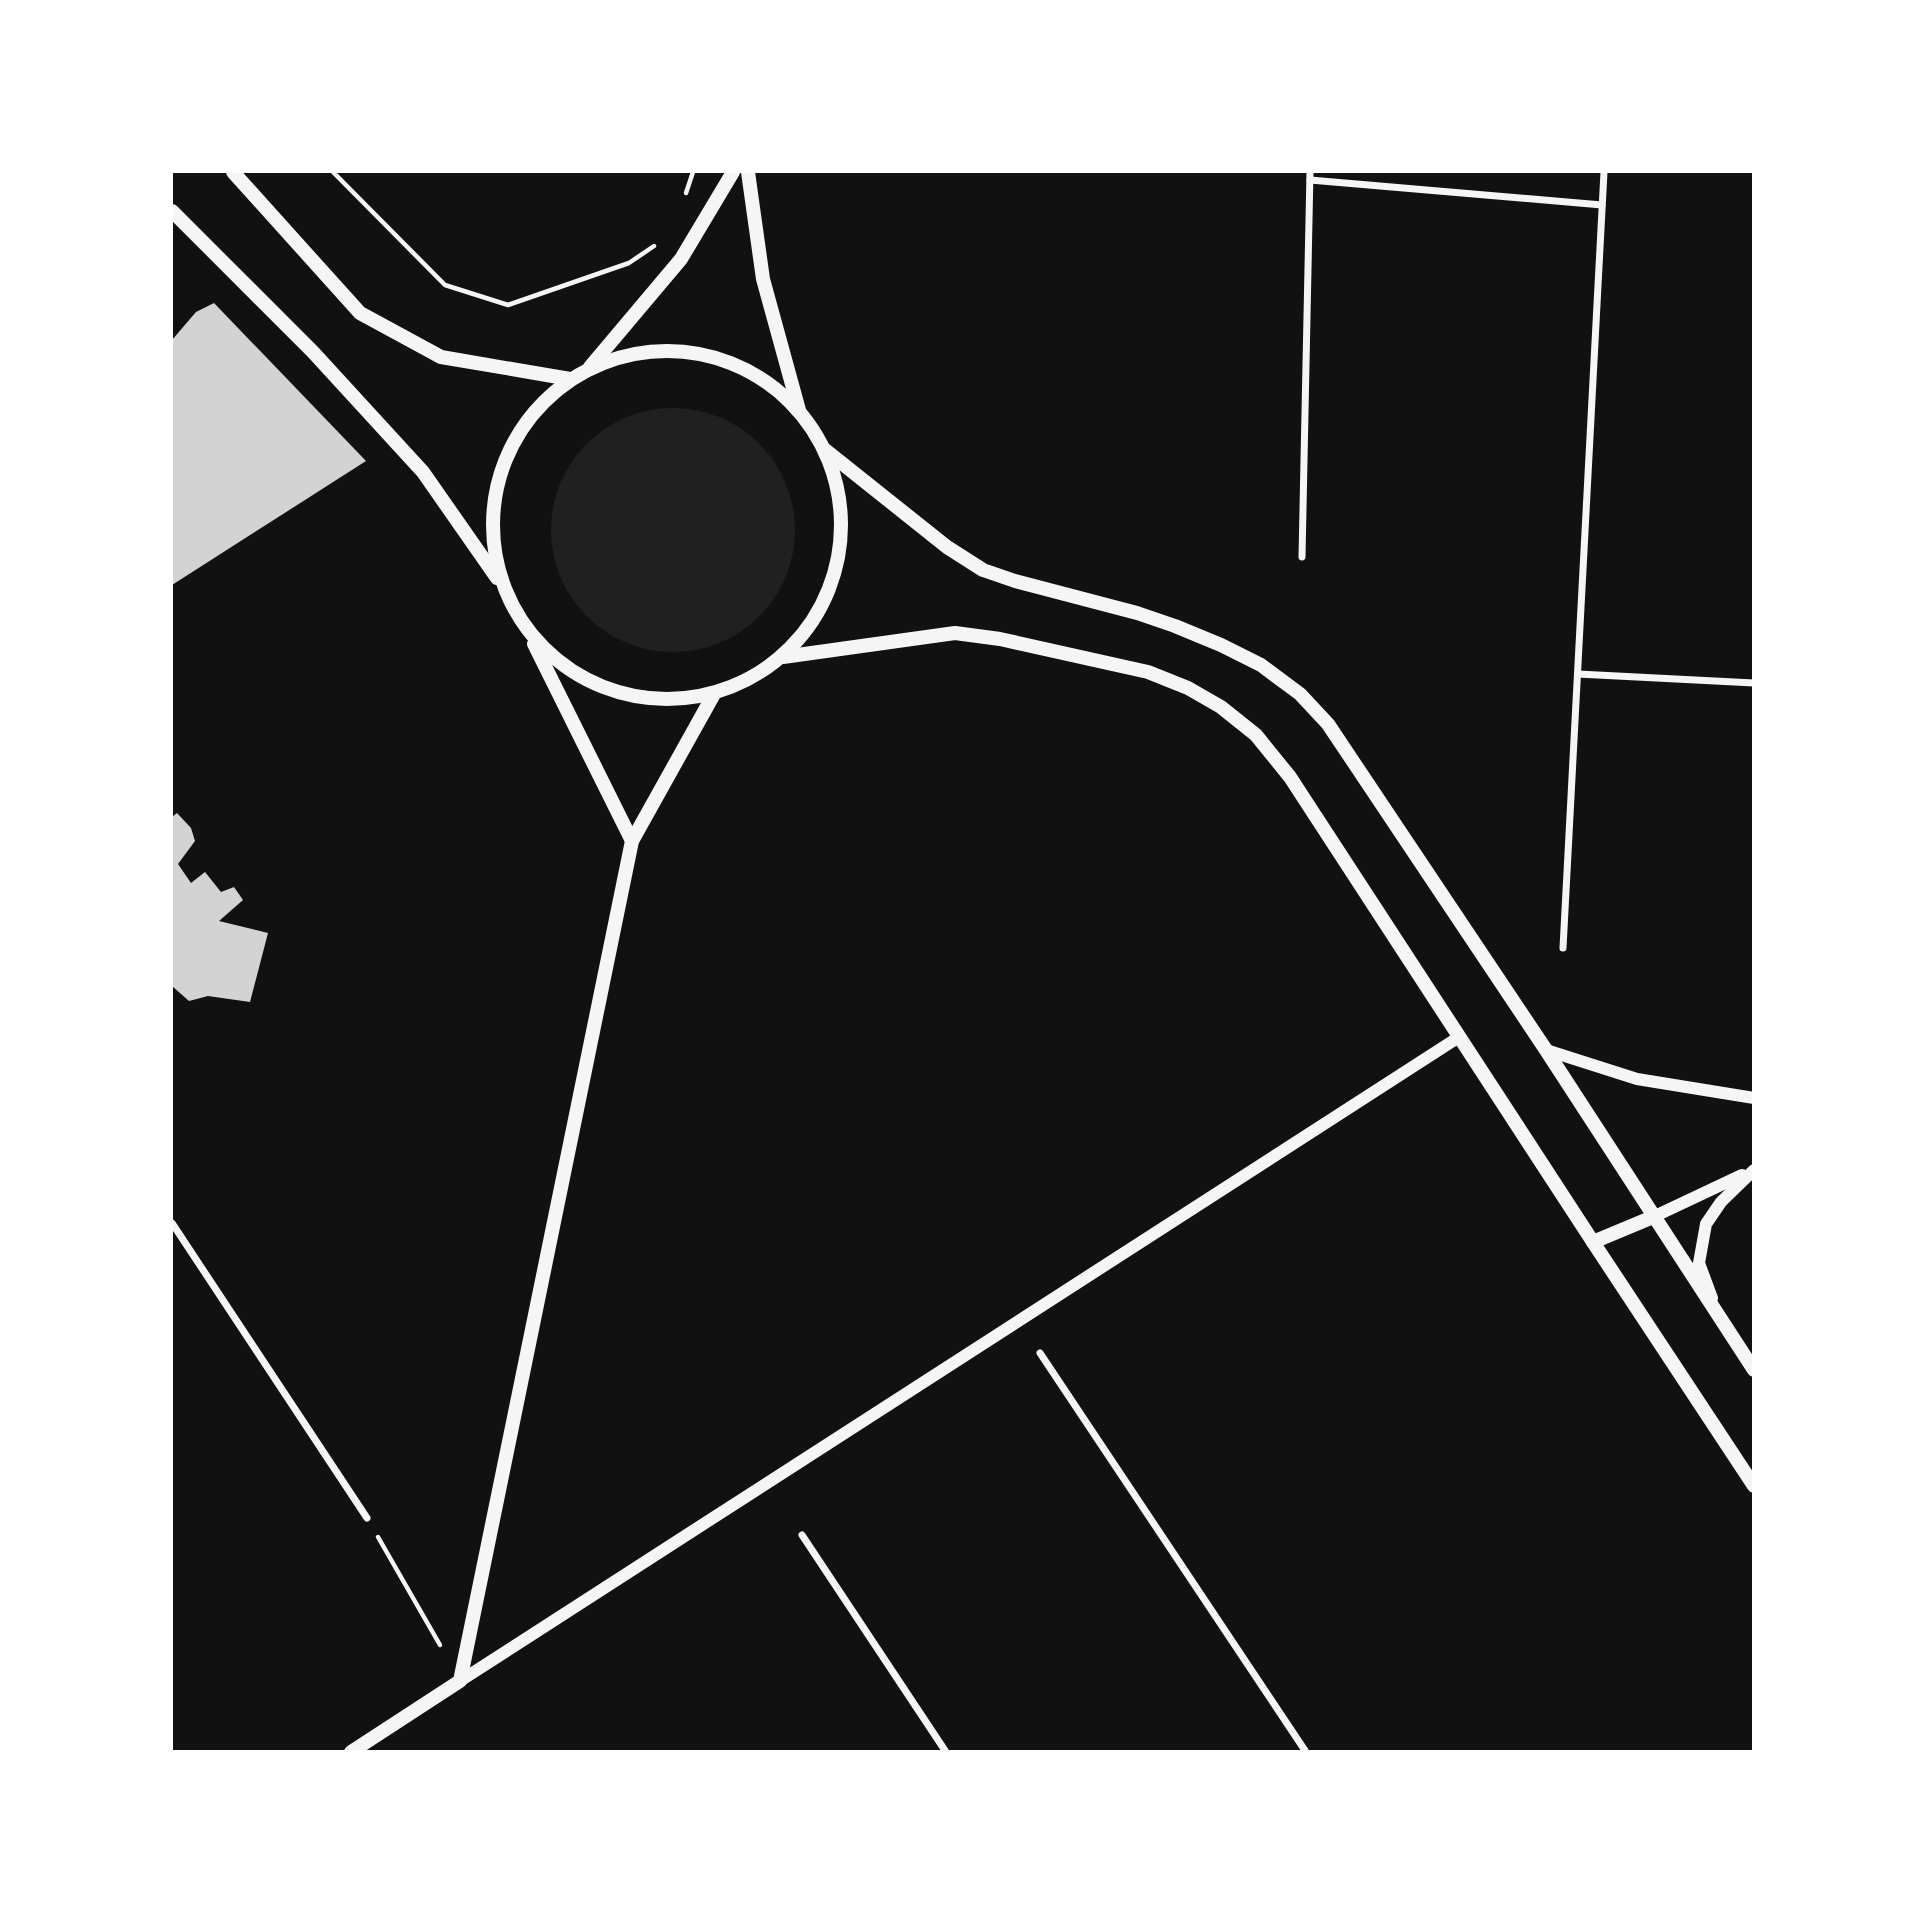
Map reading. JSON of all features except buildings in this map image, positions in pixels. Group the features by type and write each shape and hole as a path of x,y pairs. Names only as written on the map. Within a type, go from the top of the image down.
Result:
{"main road":[{"path":"233,172 360,313 440,357 570,379"},
{"path":"589,368 681,259 733,172"},
{"path":"748,172 762,279 799,411"},
{"path":"172,213 313,352 423,472 503,586 632,841"},
{"path":"503,586 492,539 495,493 509,448 535,410 570,379 589,368 633,353 678,351 724,360 764,380 799,411 813,429 824,449 840,504 839,561 818,613 783,657 751,680 714,694 663,701 612,692 566,669 529,633"},
{"path":"824,449 947,547 983,570 1175,626 1261,664 1300,694 1328,724 1546,1050 1754,1370"},
{"path":"783,657 955,633 999,639 1135,669 1188,688 1221,707 1256,735 1290,777 1754,1486"},
{"path":"351,1752 460,1681 632,841 714,694"},
{"path":"1593,1242 1653,1217"}],"street":[{"path":"1302,557 1310,172"},
{"path":"1563,948 1604,172"},
{"path":"1310,180 1602,205"},
{"path":"1578,674 1754,683"},
{"path":"460,1681 1459,1037"},
{"path":"1546,1050 1637,1079 1754,1098"},
{"path":"1653,1217 1752,1170"},
{"path":"1719,1318 1699,1263 1706,1224 1721,1202 1752,1170"},
{"path":"172,1223 367,1518"},
{"path":"1040,1353 1306,1752"},
{"path":"802,1535 946,1752"}],"path":[{"path":"333,172 446,285 508,305 629,263 656,244"},
{"path":"686,195 693,172"},
{"path":"367,1518 460,1681"}],"shaded area":[{"path":"685,408 731,422 759,444 775,462 786,483 793,506 793,554 786,577 775,598 759,616 741,632 720,643 685,652 661,652 626,643 605,632 571,598 560,577 553,554 551,518 560,483 571,462 605,428 626,417 649,410"}]}
